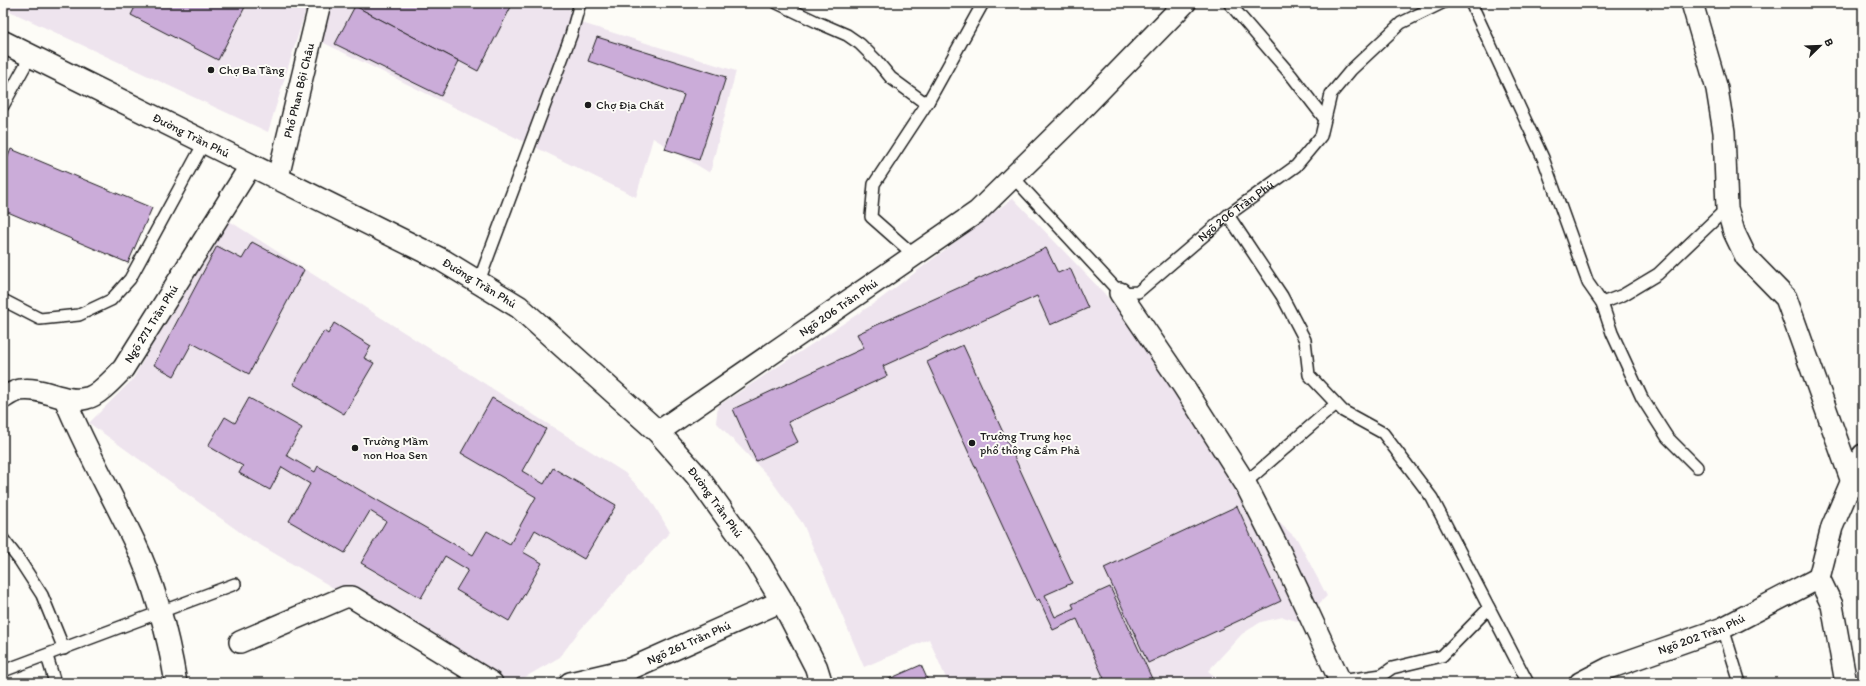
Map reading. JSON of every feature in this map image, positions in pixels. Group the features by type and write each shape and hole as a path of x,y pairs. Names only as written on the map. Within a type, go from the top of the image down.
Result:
{"main road":[{"name":"Đường Trần Phú","path":"3,42 206,141 442,260 479,281 519,307 658,432 697,476 758,561 782,601 816,667 821,683"}],"street":[{"name":"Phố Phan Bội Châu","path":"278,177 320,3"},
{"name":"Ngõ 206 Trần Phú","path":"658,432 977,212 1185,3"},
{"path":"1692,3 1717,89 1724,132 1727,208 1734,232 1746,257 1786,298 1857,484"},
{"name":"Ngõ 271 Trần Phú","path":"3,398 19,390 34,390 64,399 88,398 108,384 123,369 251,165"},
{"path":"1120,293 1184,387 1245,483 1281,554 1340,682"},
{"path":"64,399 78,431 135,542 161,612 176,683"},
{"path":"1846,683 1832,605 1819,578 1832,527 1857,484 1863,455"},
{"name":"Ngõ 202 Trần Phú","path":"1580,683 1609,668 1722,628 1819,578"},
{"path":"240,642 346,597 352,597 492,683"},
{"name":"Ngõ 261 Trần Phú","path":"570,683 630,669 782,601"}],"lane":[{"path":"479,281 571,35 580,3"},
{"path":"777,3 847,35 869,52 891,78 922,100 928,102"},
{"path":"914,255 871,217 874,184 928,102 983,3"},
{"path":"1229,3 1291,75 1324,118"},
{"name":"Ngõ 206 Trần Phú","path":"1120,293 1138,292 1228,215 1296,166 1321,136 1324,118 1331,94 1351,70 1401,23 1442,3"},
{"path":"1471,3 1543,158 1588,283 1602,303 1612,332 1642,398 1667,437 1696,467"},
{"path":"3,106 32,56"},
{"path":"3,300 40,319 79,316 111,300 130,279 206,141"},
{"path":"1013,177 1120,293"},
{"path":"1602,303 1623,296 1658,274 1727,208"},
{"path":"1228,215 1282,296 1305,340 1308,375 1343,411 1383,433 1432,498 1528,683"},
{"path":"1245,483 1336,404"},
{"path":"3,539 20,561 42,595 64,649"},
{"path":"3,671 47,656 236,584"},
{"path":"1340,682 1382,675 1392,668 1442,656 1489,608"},
{"path":"1722,628 1740,683"},
{"path":"47,656 55,683"}],"shaded area":[{"name":"Chợ Ba Tầng","path":"3,3 308,3 268,132 3,8"},
{"name":"Chợ Địa Chất","path":"330,3 571,3 569,7 572,20 736,71 710,173 653,138 636,197 322,42"},
{"name":"Trường Trung học phổ thông Cẩm Phả","path":"1013,198 1104,293 1149,351 1258,503 1297,539 1327,596 1300,622 1283,617 1261,622 1242,634 1208,671 1223,683 948,683 929,639 864,667 803,524 768,476 716,422 718,406 879,300"},
{"name":"Trường Mầm non Hoa Sen","path":"223,217 625,473 651,500 670,532 580,630 560,657 515,683 496,683 248,538 89,423 133,379"}],"building":[{"path":"137,3 247,3 218,60 131,15"},
{"path":"349,3 513,3 478,71"},
{"path":"355,6 459,61 441,96 335,44"},
{"path":"597,37 726,77 699,160 665,149 684,95 588,61"},
{"path":"11,149 152,208 128,263 3,210 3,169"},
{"path":"252,242 304,270 249,374 192,343 174,376 154,365 217,246 242,259"},
{"path":"1046,248 1058,273 1070,268 1088,308 1050,325 1037,296 883,366 887,376 788,422 798,442 756,461 733,409 864,348 857,334"},
{"path":"334,323 371,346 364,358 374,363 344,414 293,384 324,331 328,334"},
{"path":"963,345 1072,583 1045,595 1055,617 1074,608 1072,604 1110,587 1154,683 1106,683 1077,619 1053,630 1039,599 1037,601 927,362"},
{"path":"249,398 302,428 286,455 315,472 318,466 473,555 487,531 510,544 536,497 461,453 492,398 546,429 522,471 544,484 553,468 616,505 584,559 535,530 523,552 542,563 509,621 456,590 468,570 445,556 421,598 361,563 386,521 370,511 345,553 289,521 310,484 282,467 270,490 239,473 243,466 208,446 225,417 235,423"},
{"path":"1237,506 1281,601 1148,663 1104,568"},
{"path":"921,665 929,683 880,683"}],"place":[{"name":"Chợ Ba Tầng","path":"211,70"},
{"name":"Chợ Địa Chất","path":"588,105"},
{"name":"Trường Trung học phổ thông Cẩm Phả","path":"972,443"},
{"name":"Trường Mầm non Hoa Sen","path":"355,448"}]}
